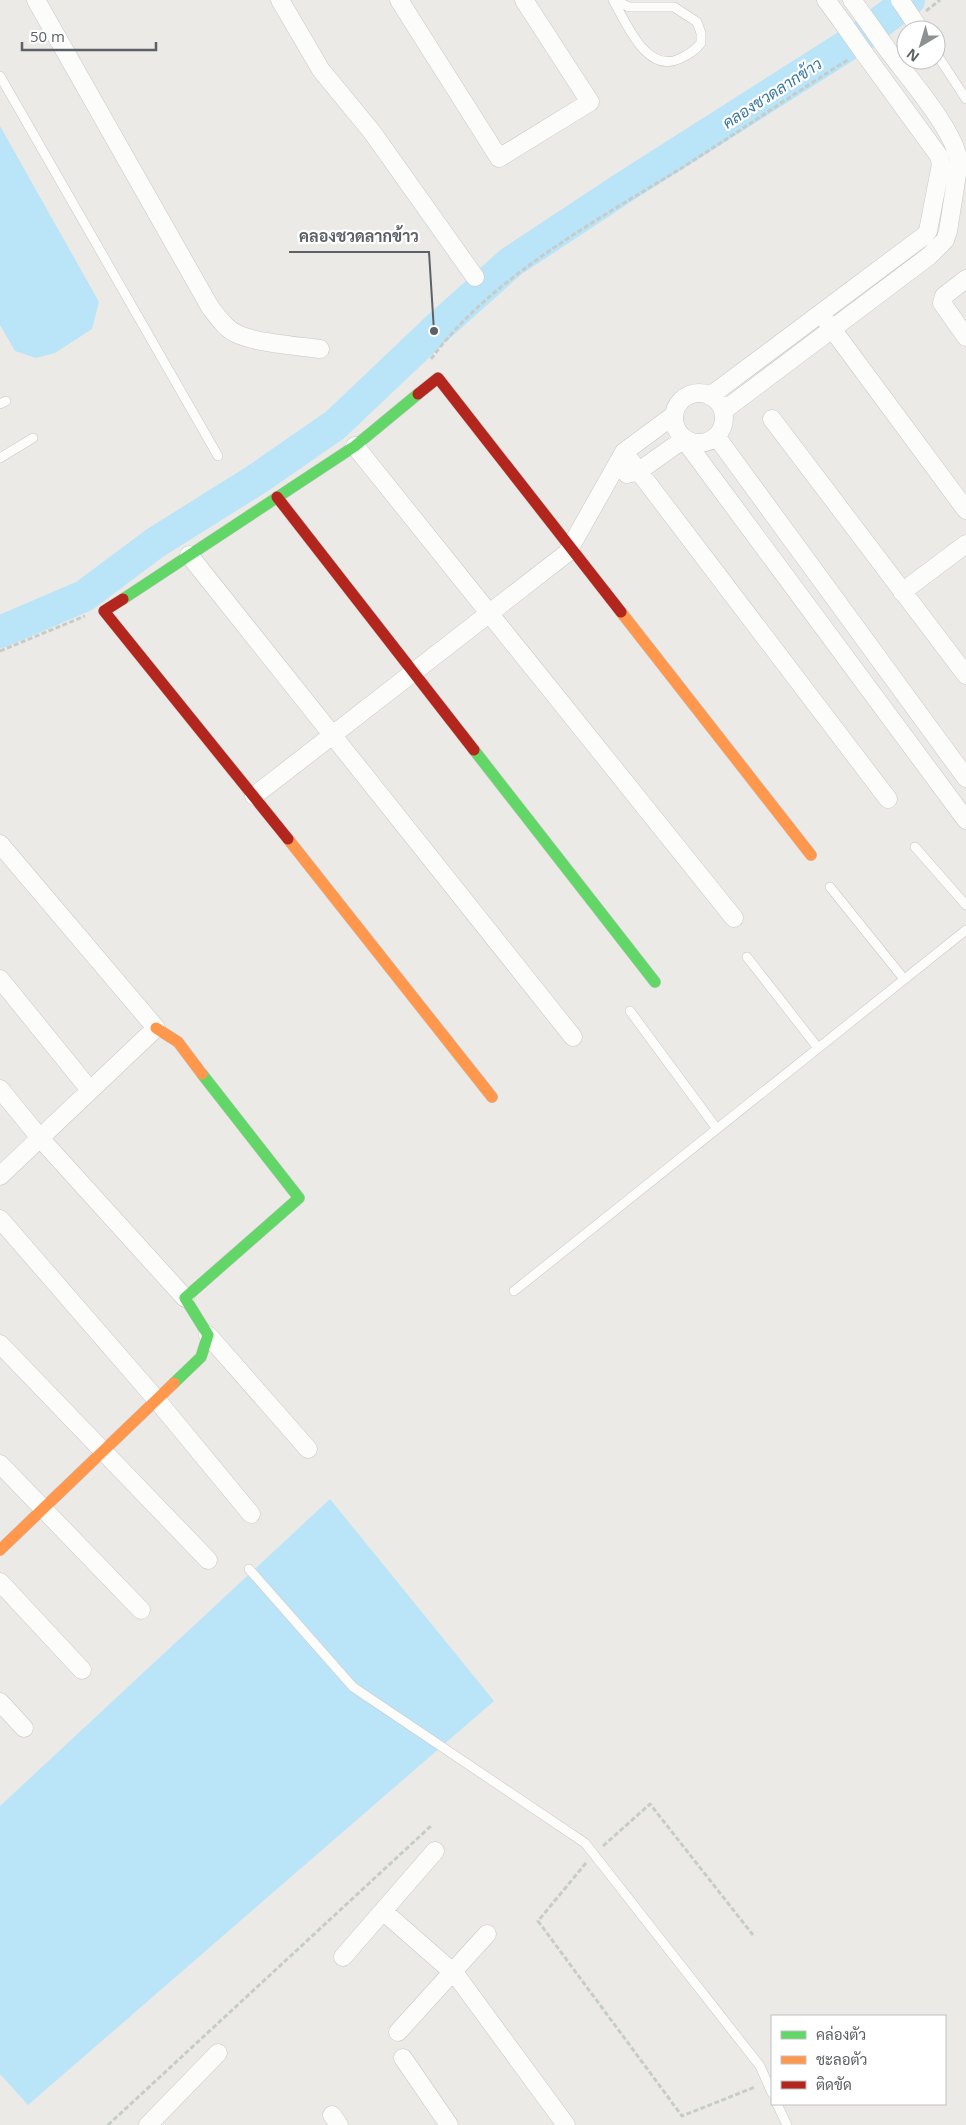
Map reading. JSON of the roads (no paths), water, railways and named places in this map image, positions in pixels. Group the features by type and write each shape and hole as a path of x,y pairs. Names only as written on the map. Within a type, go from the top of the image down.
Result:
{"street":[{"path":"36,0 210,307 233,333 246,337 320,349"},
{"path":"280,0 321,70 372,132 475,276"},
{"path":"399,0 499,158 590,102 524,0"},
{"path":"710,396 821,314 928,231 941,164 939,156 924,133 860,53 843,23 826,0"},
{"path":"723,411 833,330 929,256 945,240 959,162 955,146 940,121 852,0"},
{"path":"900,0 913,20"},
{"path":"924,133 940,121"},
{"path":"966,279 944,296 942,303 966,337"},
{"path":"821,314 966,510"},
{"path":"492,1097 254,796 104,611 355,446 438,378 811,855"},
{"path":"682,436 698,443 716,436 723,424 723,411 716,399 697,393 684,398 676,408 674,415 674,422 682,436 966,820"},
{"path":"254,796 567,553 624,452 674,415"},
{"path":"772,420 966,675"},
{"path":"608,478 639,471 682,436"},
{"path":"716,436 966,778"},
{"path":"355,446 734,918"},
{"path":"624,452 888,798"},
{"path":"276,498 655,982"},
{"path":"902,592 966,544"},
{"path":"189,555 573,1036"},
{"path":"832,640 854,626"},
{"path":"0,844 156,1028 178,1042 299,1198 185,1298"},
{"path":"0,979 90,1090"},
{"path":"0,1176 156,1028"},
{"path":"0,1089 40,1138 185,1298 208,1335 308,1449"},
{"path":"0,1218 156,1399 251,1514"},
{"path":"0,1550 201,1357 208,1335"},
{"path":"0,1344 208,1560"},
{"path":"0,1464 141,1610"},
{"path":"0,1582 82,1670"},
{"path":"0,1702 24,1728"},
{"path":"343,1957 435,1851"},
{"path":"383,1911 453,1972 566,2125"},
{"path":"398,2032 487,1934"},
{"path":"148,2125 218,2053"},
{"path":"403,2058 449,2125"}],"lane":[{"path":"613,0 628,7 674,7 697,22 702,33 701,43 696,49 679,60 667,63 660,62 644,50 613,0"},
{"path":"946,68 966,99"},
{"path":"0,76 218,456"},
{"path":"0,458 33,438"},
{"path":"914,847 966,905"},
{"path":"830,887 904,979"},
{"path":"514,1291 966,930"},
{"path":"747,957 818,1048"},
{"path":"630,1011 717,1129"},
{"path":"249,1569 352,1687 585,1843 754,2059 771,2091"},
{"path":"777,2105 786,2125"}],"water":[{"path":"0,126 99,302 92,329 55,353 36,358 15,351 0,325"},
{"path":"330,1499 494,1701 28,2105 0,2074 0,1806"}],"waterway":[{"name":"คลองชวดลากข้าว","path":"0,632 84,596 155,543 257,479 335,425 434,331 511,262 626,186 862,36 909,0"}],"place":[{"name":"คลองชวดลากข้าว","path":"434,331"}]}
